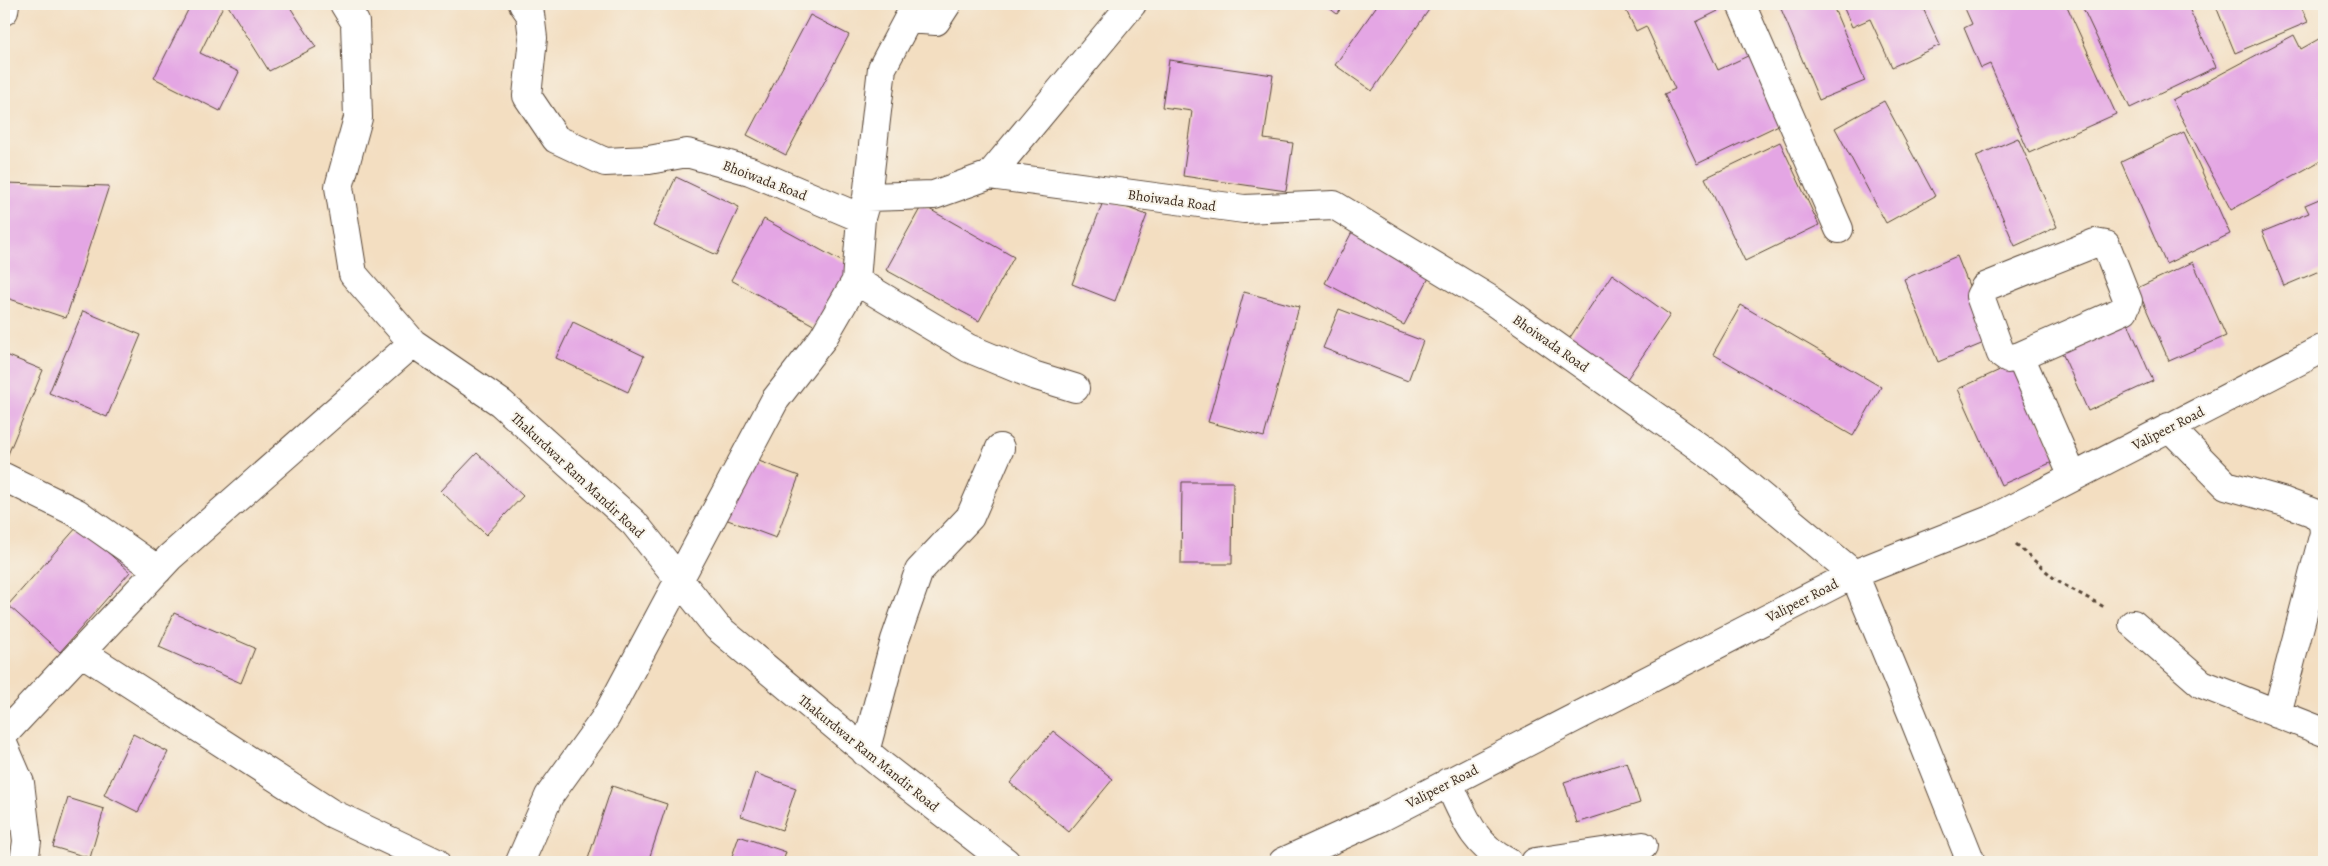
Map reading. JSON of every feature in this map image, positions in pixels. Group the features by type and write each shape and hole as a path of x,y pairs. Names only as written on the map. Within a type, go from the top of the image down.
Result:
{"street":[{"path":"4,11 5,4"},
{"name":"Thakurdwar Ram Mandir Road","path":"344,4 355,22 358,118 339,187 353,274 413,343 501,403 634,523 717,627 865,752 1006,862"},
{"name":"Bhoiwada Road","path":"524,4 530,14 532,38 527,96 556,139 605,162 649,160 687,153 864,207 934,195 990,175 1244,209 1334,204 1491,300 1716,459 1854,574"},
{"path":"520,862 549,796 606,717 678,578 775,400 823,338 856,281 882,68 908,19 936,21 947,4"},
{"path":"990,175 1132,4"},
{"path":"1741,4 1839,229"},
{"path":"2095,243 2106,245 2128,301 2124,310 2020,356 2008,359 2001,354 1980,296 1985,287 2095,243"},
{"path":"856,281 968,348 1033,375 1075,388"},
{"path":"4,734 170,557 413,343"},
{"name":"Valipeer Road","path":"1284,862 1382,817 1854,574 1990,520 2324,348"},
{"path":"2020,356 2073,477"},
{"path":"2169,427 2226,485 2285,502 2314,513 2323,523 2324,533 2277,714"},
{"path":"865,752 895,640 919,571 970,517 1000,448"},
{"path":"4,477 76,514 158,570"},
{"path":"1854,574 1971,862"},
{"path":"2133,624 2202,684 2324,732"},
{"path":"80,652 331,813 435,862"},
{"path":"4,746 20,783 27,841 24,862"},
{"path":"1448,782 1472,834 1492,854 1508,862"},
{"path":"1536,862 1643,846"}],"path":[{"path":"1990,520 2057,581 2133,624"}],"building":[{"path":"191,4 224,4 200,53 239,72 220,111 154,78"},
{"path":"227,4 288,4 316,47 269,71"},
{"path":"1324,4 1344,4 1337,14"},
{"path":"1378,4 1433,4 1372,91 1335,65"},
{"path":"1623,4 1714,4 1718,11 1696,22 1718,70 1754,53 1785,122 1697,164 1664,94 1675,89 1646,26 1636,31"},
{"path":"1779,4 1832,4 1865,81 1819,100"},
{"path":"1842,4 1921,4 1940,45 1892,67 1870,19 1852,27"},
{"path":"1963,4 2066,4 2116,114 2029,153 1990,64 1981,68 1964,28 1972,24"},
{"path":"2081,4 2187,4 2216,67 2130,108"},
{"path":"2215,4 2300,4 2308,22 2235,53"},
{"path":"810,15 849,35 786,155 747,135"},
{"path":"2294,35 2301,49 2324,36 2324,159 2231,210 2172,100"},
{"path":"1169,60 1273,75 1264,139 1293,143 1286,191 1183,176 1192,111 1162,107"},
{"path":"1884,101 1935,196 1886,223 1835,128"},
{"path":"2184,132 2230,234 2166,264 2121,162"},
{"path":"2018,138 2057,227 2015,246 1976,156"},
{"path":"1780,142 1819,225 1745,261 1705,178"},
{"path":"676,177 739,207 717,255 653,226"},
{"path":"4,183 109,186 66,318 4,297"},
{"path":"2324,197 2324,269 2284,286 2262,232 2309,213 2305,205"},
{"path":"1104,199 1147,215 1115,301 1072,284"},
{"path":"922,205 1014,257 979,321 886,270"},
{"path":"764,219 852,267 819,328 731,280"},
{"path":"1352,232 1431,274 1404,325 1325,283"},
{"path":"1957,256 1991,340 1938,362 1904,279"},
{"path":"2193,262 2226,336 2169,361 2137,288"},
{"path":"1612,274 1670,315 1627,379 1569,339"},
{"path":"1244,292 1299,307 1264,437 1208,422"},
{"path":"1741,305 1881,387 1853,436 1713,354"},
{"path":"1339,309 1423,341 1408,381 1323,348"},
{"path":"83,311 141,335 107,417 49,393"},
{"path":"2125,316 2153,381 2088,411 2059,346"},
{"path":"573,322 644,356 628,392 556,358"},
{"path":"4,354 43,370 4,464"},
{"path":"2013,364 2057,460 2001,485 1958,389"},
{"path":"477,453 523,496 486,535 441,491"},
{"path":"748,457 799,476 776,538 725,519"},
{"path":"1182,482 1233,482 1232,564 1181,564"},
{"path":"78,526 130,572 60,652 8,605"},
{"path":"174,613 255,648 241,683 159,647"},
{"path":"1053,731 1113,779 1069,832 1010,783"},
{"path":"133,734 168,752 138,812 104,795"},
{"path":"1627,762 1640,803 1577,823 1564,782"},
{"path":"755,773 796,788 782,830 741,816"},
{"path":"612,786 667,804 648,862 587,862"},
{"path":"68,798 104,809 90,858 53,847"},
{"path":"739,836 786,852 783,862 730,862"}]}
